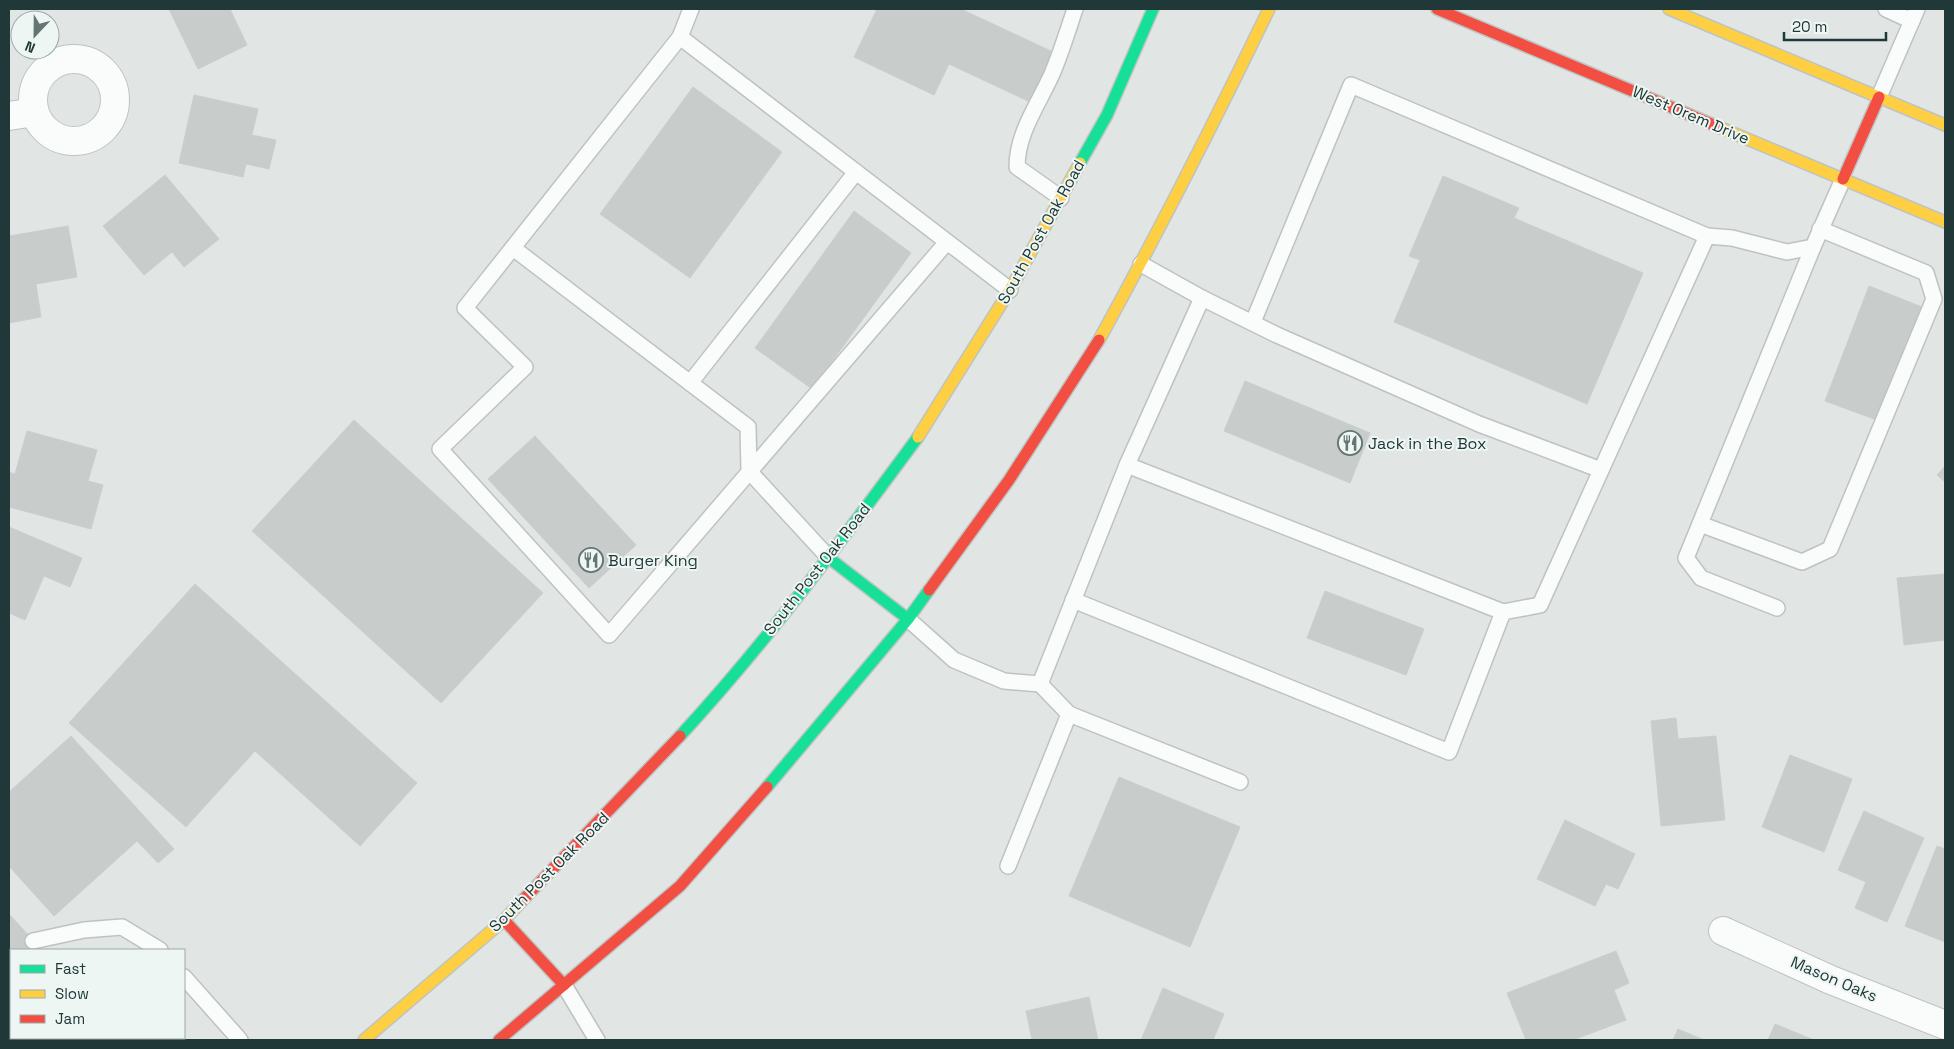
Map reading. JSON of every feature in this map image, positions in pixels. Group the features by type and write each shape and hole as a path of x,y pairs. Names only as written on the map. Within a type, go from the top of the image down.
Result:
{"main road":[{"name":"South Post Oak Road","path":"364,1040 504,920 601,821 706,708 829,558 927,425 1010,290 1107,115 1153,9"},
{"path":"499,1040 680,886 799,751 908,620 1010,480 1085,364 1142,264 1217,117 1269,9"},
{"name":"West Orem Drive","path":"1437,9 1945,222"},
{"path":"1669,9 1945,125"},
{"path":"1842,179 1879,97"},
{"path":"829,558 908,620"},
{"path":"504,920 564,985"}],"street":[{"name":"Mason Oaks","path":"1723,931 1831,980 1945,1025"}],"lane":[{"path":"691,9 680,36 465,308 525,367 440,450 608,636 947,242"},
{"path":"1061,198 1017,167 1017,157 1020,139 1052,73 1076,9"},
{"path":"1879,97 1915,15 1886,9"},
{"path":"680,36 1010,290"},
{"path":"1253,322 1351,84 1706,236 1732,238 1787,252 1813,247"},
{"path":"690,383 856,172"},
{"path":"1778,608 1701,578 1686,558 1842,179"},
{"path":"1700,524 1802,562 1830,549 1934,299 1926,273 1820,229"},
{"path":"1127,465 1503,612 1540,605 1706,236"},
{"path":"512,248 748,427 749,472 829,558"},
{"path":"1142,264 1202,298 1478,424 1601,470"},
{"path":"1040,684 1127,465 1202,298"},
{"path":"1073,600 1449,752 1503,612"},
{"path":"908,620 954,660 1004,681 1040,684 1069,714 1240,782"},
{"path":"1008,866 1069,714"},
{"path":"33,941 84,930 122,927 158,949"},
{"path":"185,978 240,1040"},
{"path":"564,985 598,1040"}],"building":[{"path":"169,9 230,9 247,45 198,69"},
{"path":"877,9 961,9 1053,52 1030,102 949,64 934,95 854,57"},
{"path":"693,87 782,152 690,278 600,214"},
{"path":"194,95 258,109 252,135 276,140 269,169 246,164 243,177 179,163"},
{"path":"165,175 219,239 184,267 172,252 144,275 103,226"},
{"path":"1443,176 1519,208 1514,218 1643,273 1587,404 1394,322 1420,260 1409,256"},
{"path":"854,211 911,253 812,389 755,348"},
{"path":"68,226 77,277 36,284 41,317 9,323 9,236"},
{"path":"1869,286 1922,307 1877,420 1825,401"},
{"path":"1245,381 1370,433 1350,483 1224,431"},
{"path":"354,420 543,593 441,703 252,531"},
{"path":"27,431 97,450 88,481 103,485 91,529 9,507 9,472 15,474"},
{"path":"535,436 636,545 589,588 488,479"},
{"path":"1945,466 1945,482 1937,475"},
{"path":"9,527 82,558 70,587 44,576 25,620 9,613"},
{"path":"1945,574 1945,640 1904,645 1897,578"},
{"path":"195,584 417,783 360,846 255,751 186,827 69,723"},
{"path":"1325,591 1424,629 1406,675 1307,638"},
{"path":"1676,718 1678,739 1716,736 1725,820 1661,826 1651,721"},
{"path":"71,736 174,849 158,863 137,841 54,916 9,866 9,792"},
{"path":"1790,755 1852,779 1824,852 1762,827"},
{"path":"1119,777 1240,827 1190,947 1069,896"},
{"path":"1864,811 1924,838 1887,922 1855,908 1866,882 1838,870"},
{"path":"1565,820 1635,854 1618,889 1606,884 1595,906 1537,879"},
{"path":"1937,846 1945,849 1945,942 1905,926"},
{"path":"9,914 41,949 10,949 10,982"},
{"path":"1616,951 1629,983 1614,990 1626,1020 1573,1040 1526,1040 1507,993"},
{"path":"1163,988 1224,1014 1213,1040 1141,1040"},
{"path":"1089,997 1098,1040 1032,1040 1026,1011"},
{"path":"1775,1024 1814,1040 1768,1040"},
{"path":"1678,1029 1704,1040 1673,1040"}],"traffic: fast":[{"path":"1080,163 1107,115 1153,9"},
{"path":"680,736 773,628 918,437"},
{"path":"829,558 908,619"},
{"path":"767,787 908,619 929,590"}],"traffic: slow":[{"path":"1099,340 1186,176 1269,9"},
{"path":"1669,9 1945,125"},
{"path":"1721,128 1945,222"},
{"path":"918,437 1010,290 1080,163"},
{"path":"364,1040 504,920 520,903"}],"traffic: jam":[{"path":"1437,9 1721,128"},
{"path":"1843,179 1879,97"},
{"path":"929,590 1009,480 1099,340"},
{"path":"520,903 680,736"},
{"path":"499,1040 680,886 767,787"},
{"path":"504,920 564,985"}],"place":[{"name":"Jack in the Box","path":"1350,443"},
{"name":"Burger King","path":"591,560"}]}
